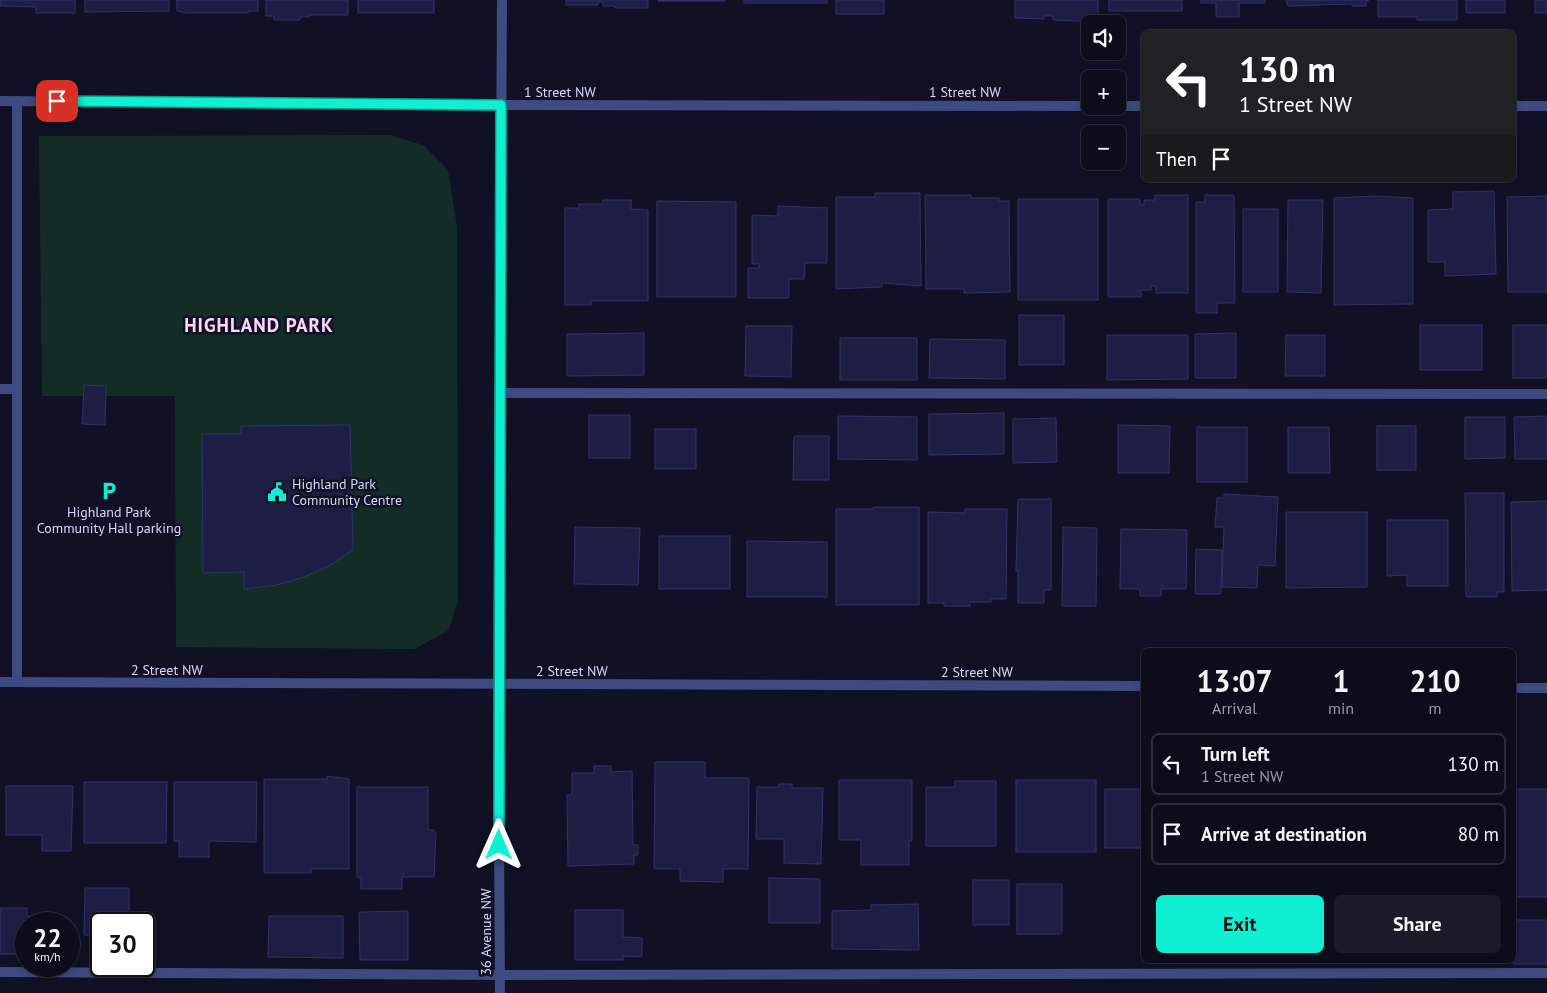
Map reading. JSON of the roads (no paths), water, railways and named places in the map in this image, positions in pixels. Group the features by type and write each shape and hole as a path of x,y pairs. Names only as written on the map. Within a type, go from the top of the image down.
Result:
{"street":[{"name":"36 Avenue NW","path":"500,993 498,684 502,0"},
{"name":"1 Street NW","path":"0,101 501,105 1081,106"},
{"path":"17,101 17,682"},
{"path":"1126,106 1141,106"},
{"path":"1516,106 1547,106"},
{"path":"0,389 17,389"},
{"path":"500,393 1547,394"},
{"name":"2 Street NW","path":"0,682 1141,686"},
{"path":"1516,688 1547,688"},
{"path":"0,972 500,975 1547,973"}],"place":[{"name":"Highland Park Community Hall parking","path":"109,491"},
{"name":"Highland Park Community Centre","path":"277,492"}],"district":[{"name":"HIGHLAND PARK","path":"259,325"}]}
